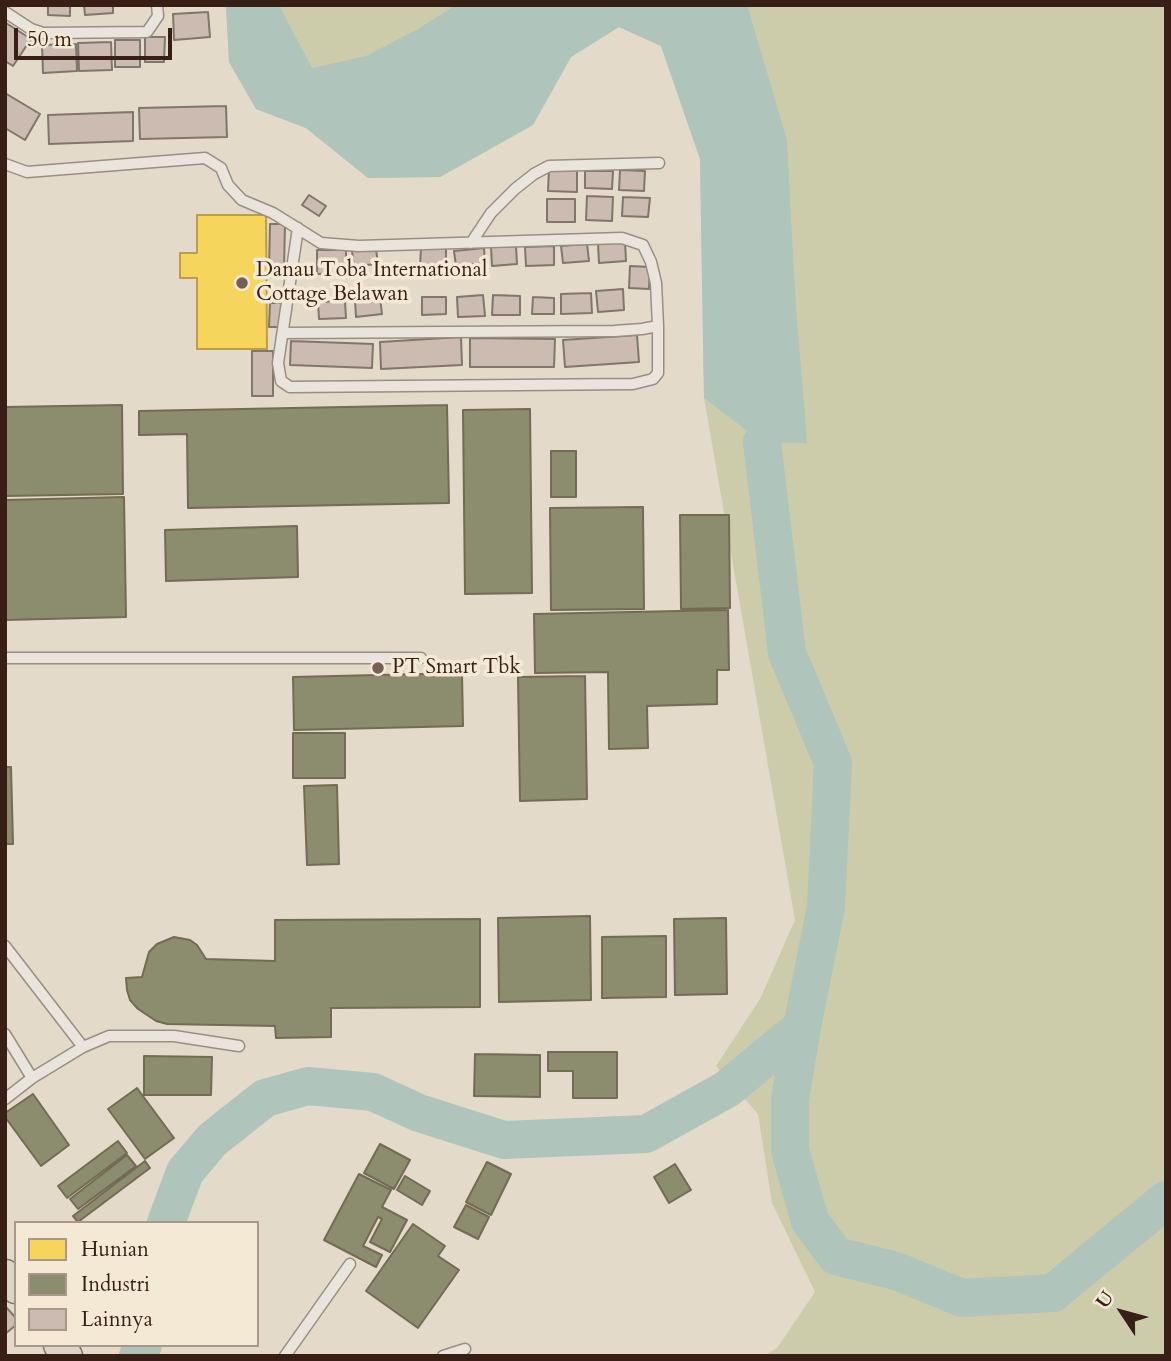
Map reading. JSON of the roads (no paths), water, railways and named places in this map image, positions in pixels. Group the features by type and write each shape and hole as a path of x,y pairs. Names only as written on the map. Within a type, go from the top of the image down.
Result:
{"lane":[{"path":"5,12 43,33 146,32 158,16 157,5"},
{"path":"5,164 27,173 205,158 220,168 229,185 242,200 273,213 298,228 321,243 359,246 622,238 643,245 651,262 656,283 658,373 653,379 633,384 290,387 281,381 279,374 298,228"},
{"path":"471,243 491,213 515,189 549,166 659,163"},
{"path":"283,333 614,331 658,326"},
{"path":"5,658 421,658"},
{"path":"5,946 83,1047"},
{"path":"5,1034 32,1078"},
{"path":"5,1099 32,1078 83,1047 108,1036 174,1036 239,1046"},
{"path":"285,1356 349,1264"},
{"path":"443,1356 466,1349"}],"waterway":[{"path":"167,1221 185,1172 212,1140 265,1098 308,1086 373,1092 419,1113 504,1140 646,1134 727,1089 802,1027 826,907 833,763 787,653 762,442"},
{"path":"802,1027 790,1099 790,1150 810,1221 836,1256 896,1271 962,1298 1053,1293 1166,1200"},
{"path":"138,1356 142,1347"}],"place":[{"name":"Danau Toba International Cottage Belawan","path":"242,283"},
{"name":"PT Smart Tbk","path":"378,668"}]}
